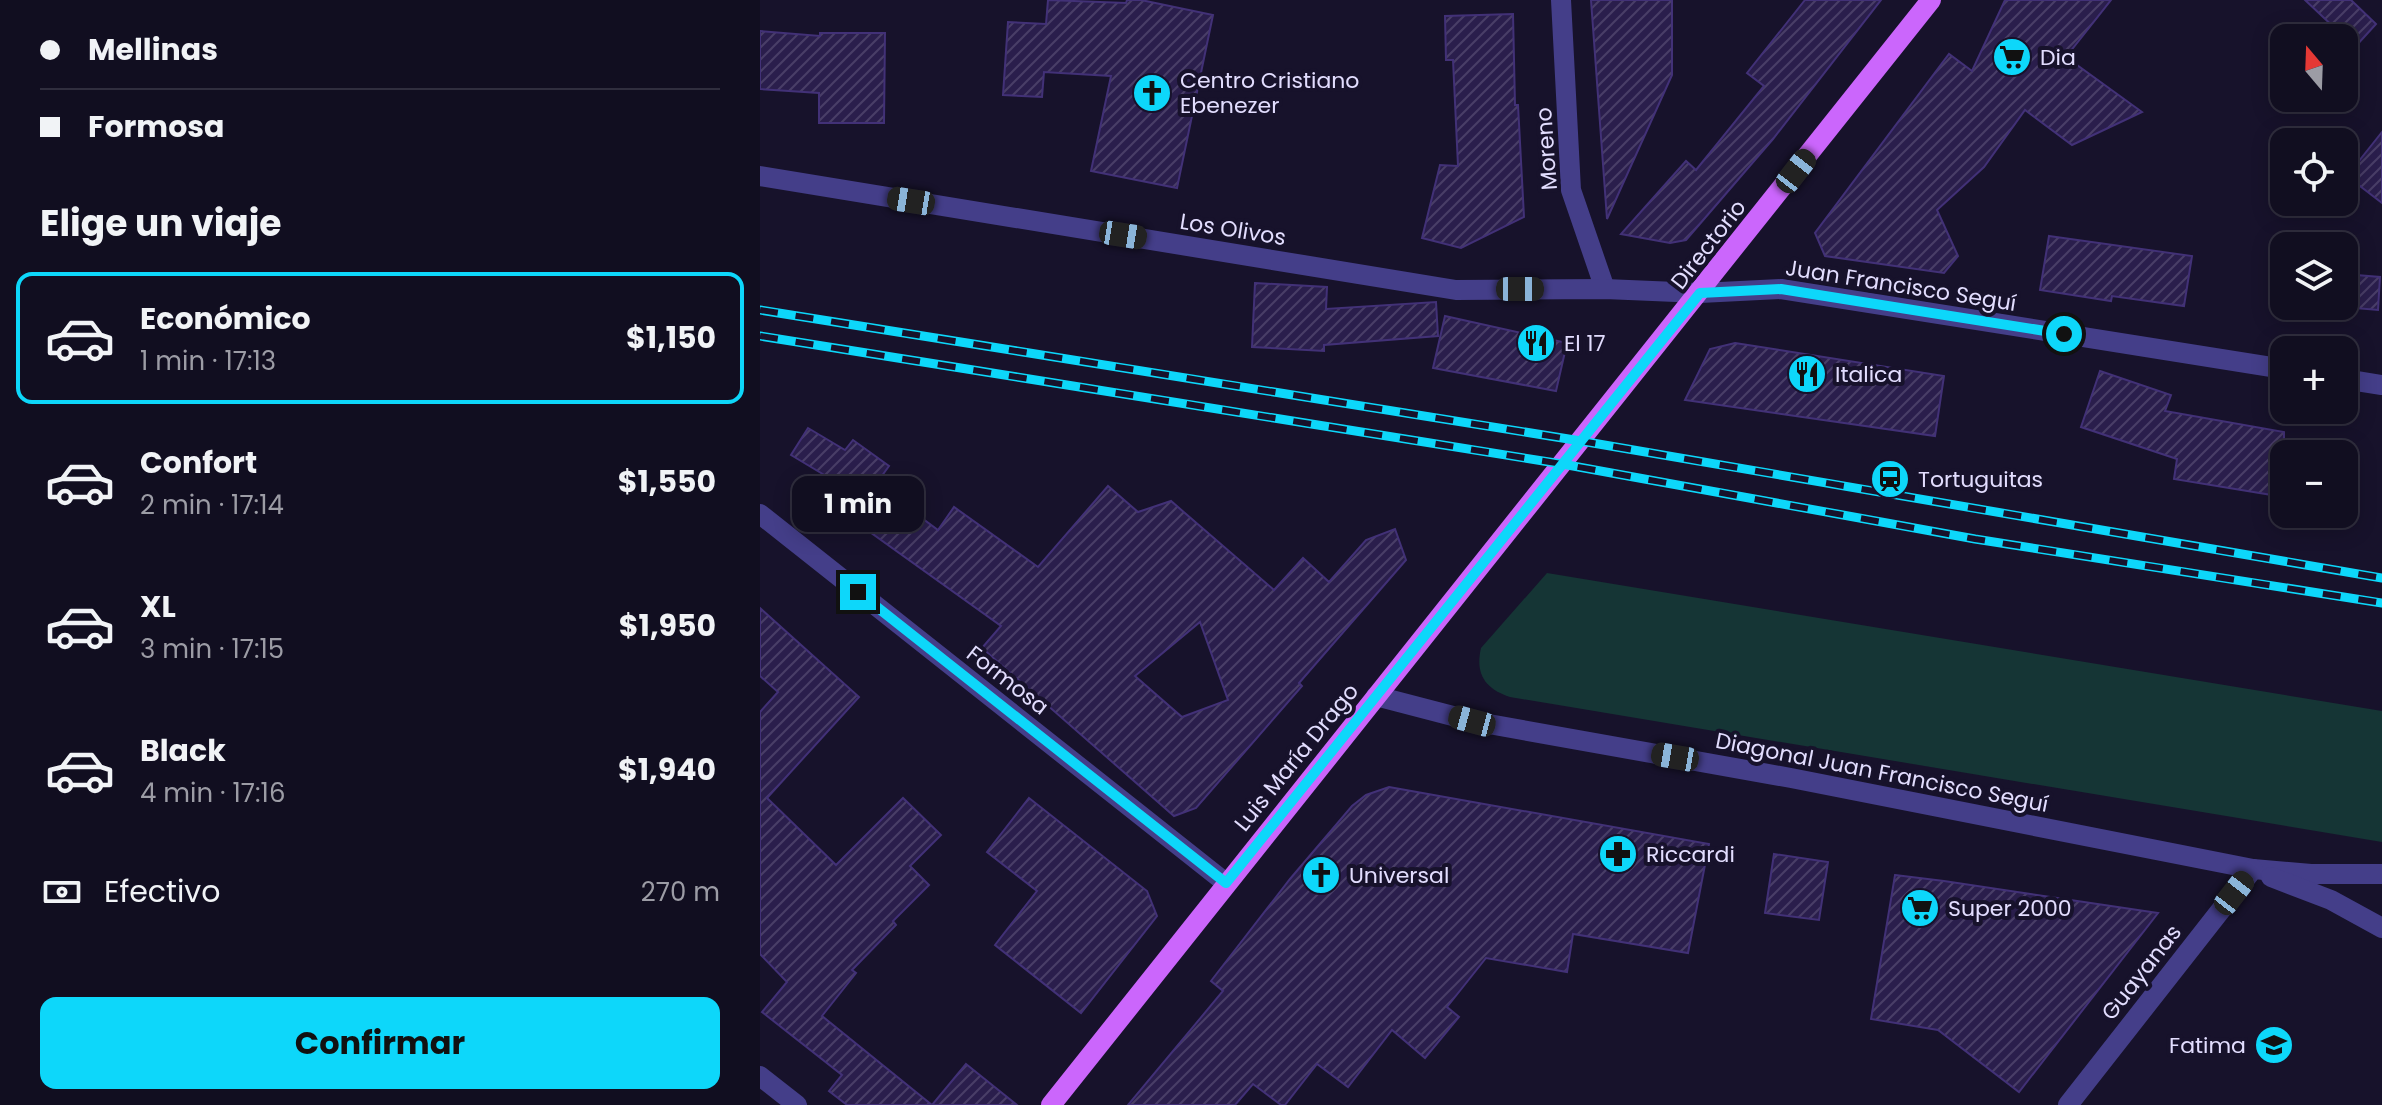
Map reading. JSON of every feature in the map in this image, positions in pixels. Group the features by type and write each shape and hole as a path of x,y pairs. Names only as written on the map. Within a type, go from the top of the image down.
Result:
{"main road":[{"name":"Directorio","path":"1581,441 1931,0"},
{"name":"Luis María Drago","path":"1051,1105 1581,441"}],"street":[{"name":"Moreno","path":"1561,0 1571,190 1605,289"},
{"name":"Los Olivos","path":"760,176 1456,290 1605,289"},
{"name":"Juan Francisco Seguí","path":"1605,289 1700,293 1781,289 2270,367"},
{"path":"2358,381 2382,385"},
{"name":"Formosa","path":"760,514 1226,883"},
{"name":"Diagonal Juan Francisco Seguí","path":"1376,696 1472,721 1806,781 2253,869 2311,874 2382,874"},
{"path":"2253,869 2331,900 2382,928"},
{"name":"Guayanas","path":"2068,1105 2253,869"},
{"path":"760,1076 797,1105"}],"green space":[{"path":"1547,573 2382,711 2382,842 1501,694 1488,685 1481,673 1481,648"}],"building":[{"name":"Centro Cristiano Ebenezer","path":"1048,0 1126,3 1127,0 1141,0 1213,15 1177,188 1091,171 1111,76 1044,72 1042,97 1003,95 1008,22 1046,24"},
{"path":"1591,0 1672,0 1672,75 1607,219"},
{"path":"1805,0 1881,0 1773,139 1686,240 1670,243 1621,234 1686,161 1696,170 1764,86 1747,73"},
{"path":"2005,0 2111,0 2066,57 2142,112 2072,145 2025,110 1984,167 1937,210 1958,256 1944,273 1825,256 1815,233 1949,54 1972,71"},
{"path":"2305,0 2351,0 2376,24 2358,44 2358,24 2331,24"},
{"path":"1513,14 1515,105 1518,105 1524,217 1461,248 1422,238 1440,165 1458,166 1453,60 1446,60 1445,16"},
{"path":"760,31 820,36 820,33 885,33 884,123 819,123 819,93 760,89"},
{"path":"2382,132 2382,203 2358,184 2358,162"},
{"path":"2049,236 2192,256 2184,306 2112,296 2111,301 2040,290"},
{"path":"2358,275 2380,277 2378,310 2358,308"},
{"path":"1255,283 1327,287 1326,309 1436,302 1438,336 1324,345 1324,351 1252,347"},
{"path":"1445,316 1567,343 1556,391 1433,368"},
{"path":"1735,343 1944,376 1935,436 1685,400 1710,349"},
{"path":"2100,371 2171,395 2165,411 2284,432 2284,440 2270,440 2270,495 2174,479 2177,459 2081,427"},
{"path":"808,428 845,450 853,440 889,466 876,484 938,530 954,507 1038,567 1108,486 1138,512 1171,501 1274,590 1303,558 1329,582 1366,540 1395,529 1406,560 1196,808 1174,816 982,648 1001,626 814,492 826,476 791,455","holes":["1200,622 1228,700 1182,717 1135,676"]},
{"path":"760,608 859,697 767,798 836,865 903,798 941,835 910,866 929,885 893,921 896,925 852,970 856,973 822,1016 932,1105 847,1105 829,1091 842,1075 762,1012 787,982 760,954 760,712 778,692 760,676"},
{"path":"1389,787 1709,844 1688,953 1573,934 1567,972 1486,958 1447,1007 1459,1017 1425,1058 1392,1030 1348,1087 1317,1064 1285,1105 1253,1084 1235,1105 1128,1105 1223,991 1211,981 1290,879 1352,806 1366,795"},
{"path":"1029,798 1147,891 1157,916 1081,1013 995,945 1037,891 987,852"},
{"path":"1774,854 1828,862 1819,920 1765,913"},
{"path":"1895,875 2158,913 2019,1092 1938,1030 1871,1019"},
{"path":"966,1064 1017,1105 932,1105"}],"railway":[{"path":"760,310 1581,441 2382,578"},
{"path":"760,336 1562,464 1975,539 2382,603"}],"place":[{"name":"Dia","path":"2012,57"},
{"name":"Centro Cristiano Ebenezer","path":"1152,93"},
{"name":"El 17","path":"1536,343"},
{"name":"Italica","path":"1807,374"},
{"name":"Tortuguitas","path":"1890,479"},
{"name":"Riccardi","path":"1618,854"},
{"name":"Universal","path":"1321,875"},
{"name":"Super 2000","path":"1920,908"},
{"name":"Fatima","path":"2274,1045"}],"route":[{"path":"858,592 1226,883 1700,293 1781,289 2064,334"}]}
